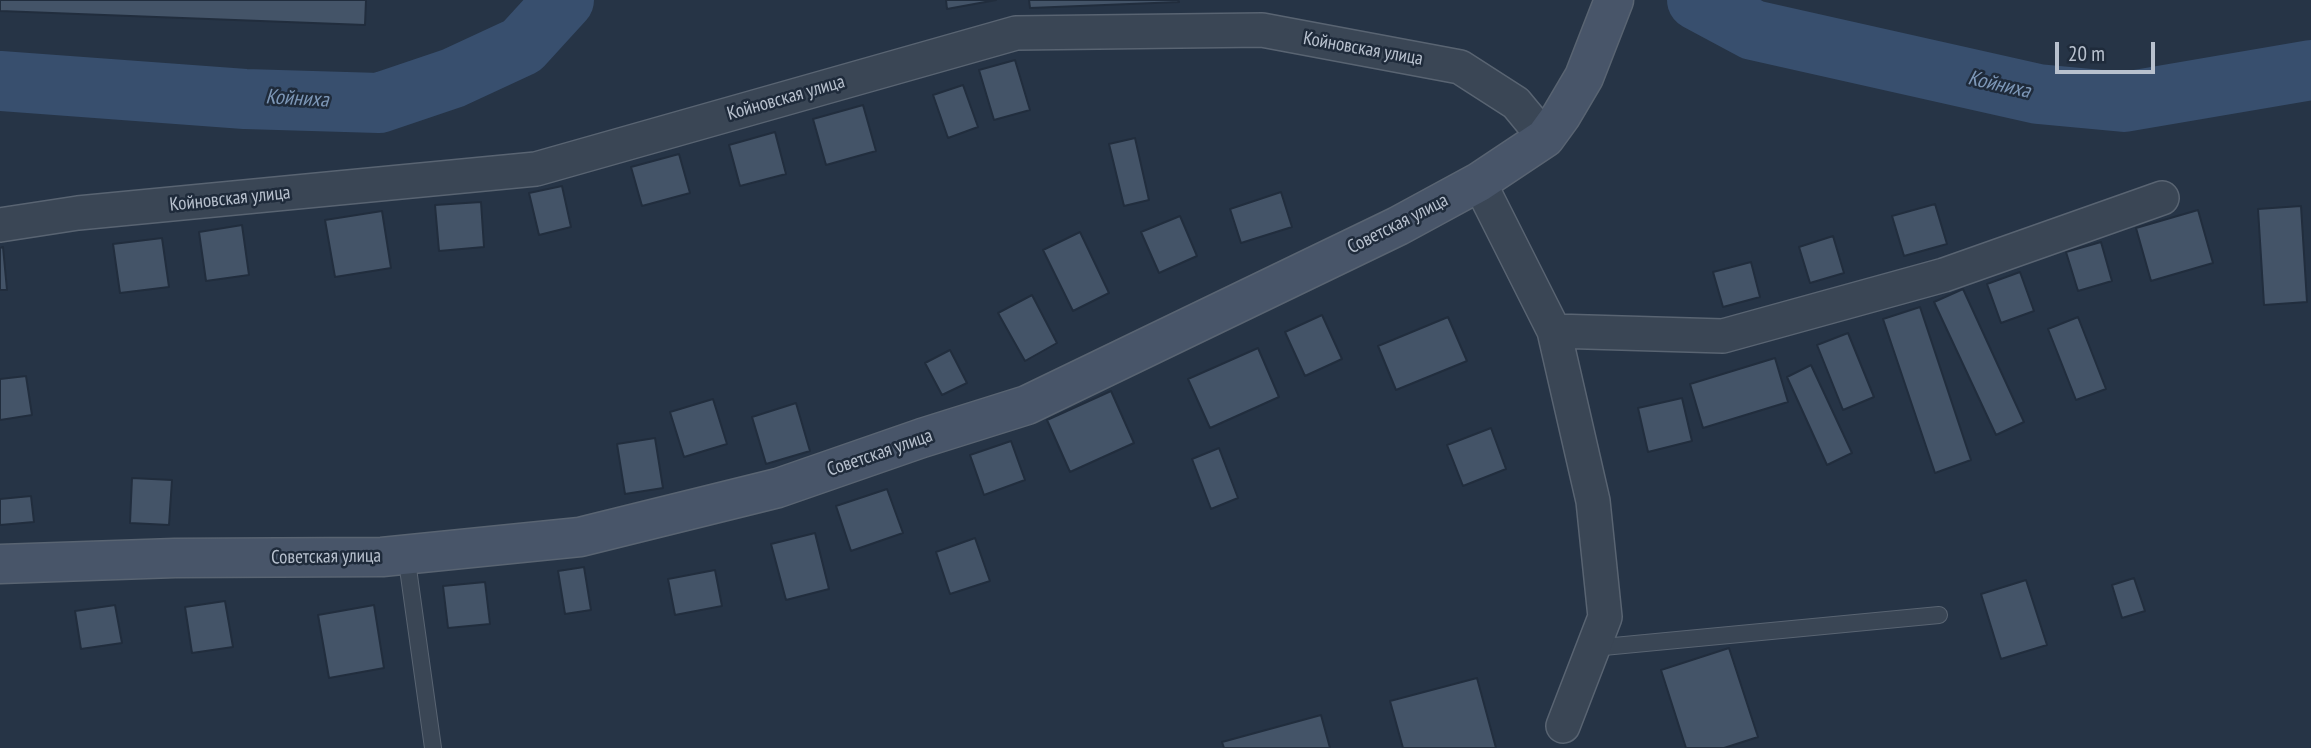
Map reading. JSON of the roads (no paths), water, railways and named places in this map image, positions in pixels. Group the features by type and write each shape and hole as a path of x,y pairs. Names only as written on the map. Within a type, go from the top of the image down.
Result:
{"main road":[{"name":"Советская улица","path":"0,564 406,554 580,537 778,488 1027,405 1398,226 1479,182 1545,138 1562,117 1584,77 1614,0"}],"street":[{"name":"Койновская улица","path":"0,225 78,213 536,169 1016,33 1262,30 1460,66 1516,103 1545,138"},
{"path":"1479,182 1554,331 1593,501 1605,617 1563,726"},
{"path":"1554,331 1723,336 1944,275 2162,198"}],"lane":[{"path":"406,554 433,748"},
{"path":"1593,649 1939,615"}],"waterway":[{"name":"Койниха","path":"0,81 245,99 379,103 453,78 522,46 564,0"},
{"name":"Койниха","path":"1697,0 1753,30 2038,94 2124,102 2311,70"}]}
